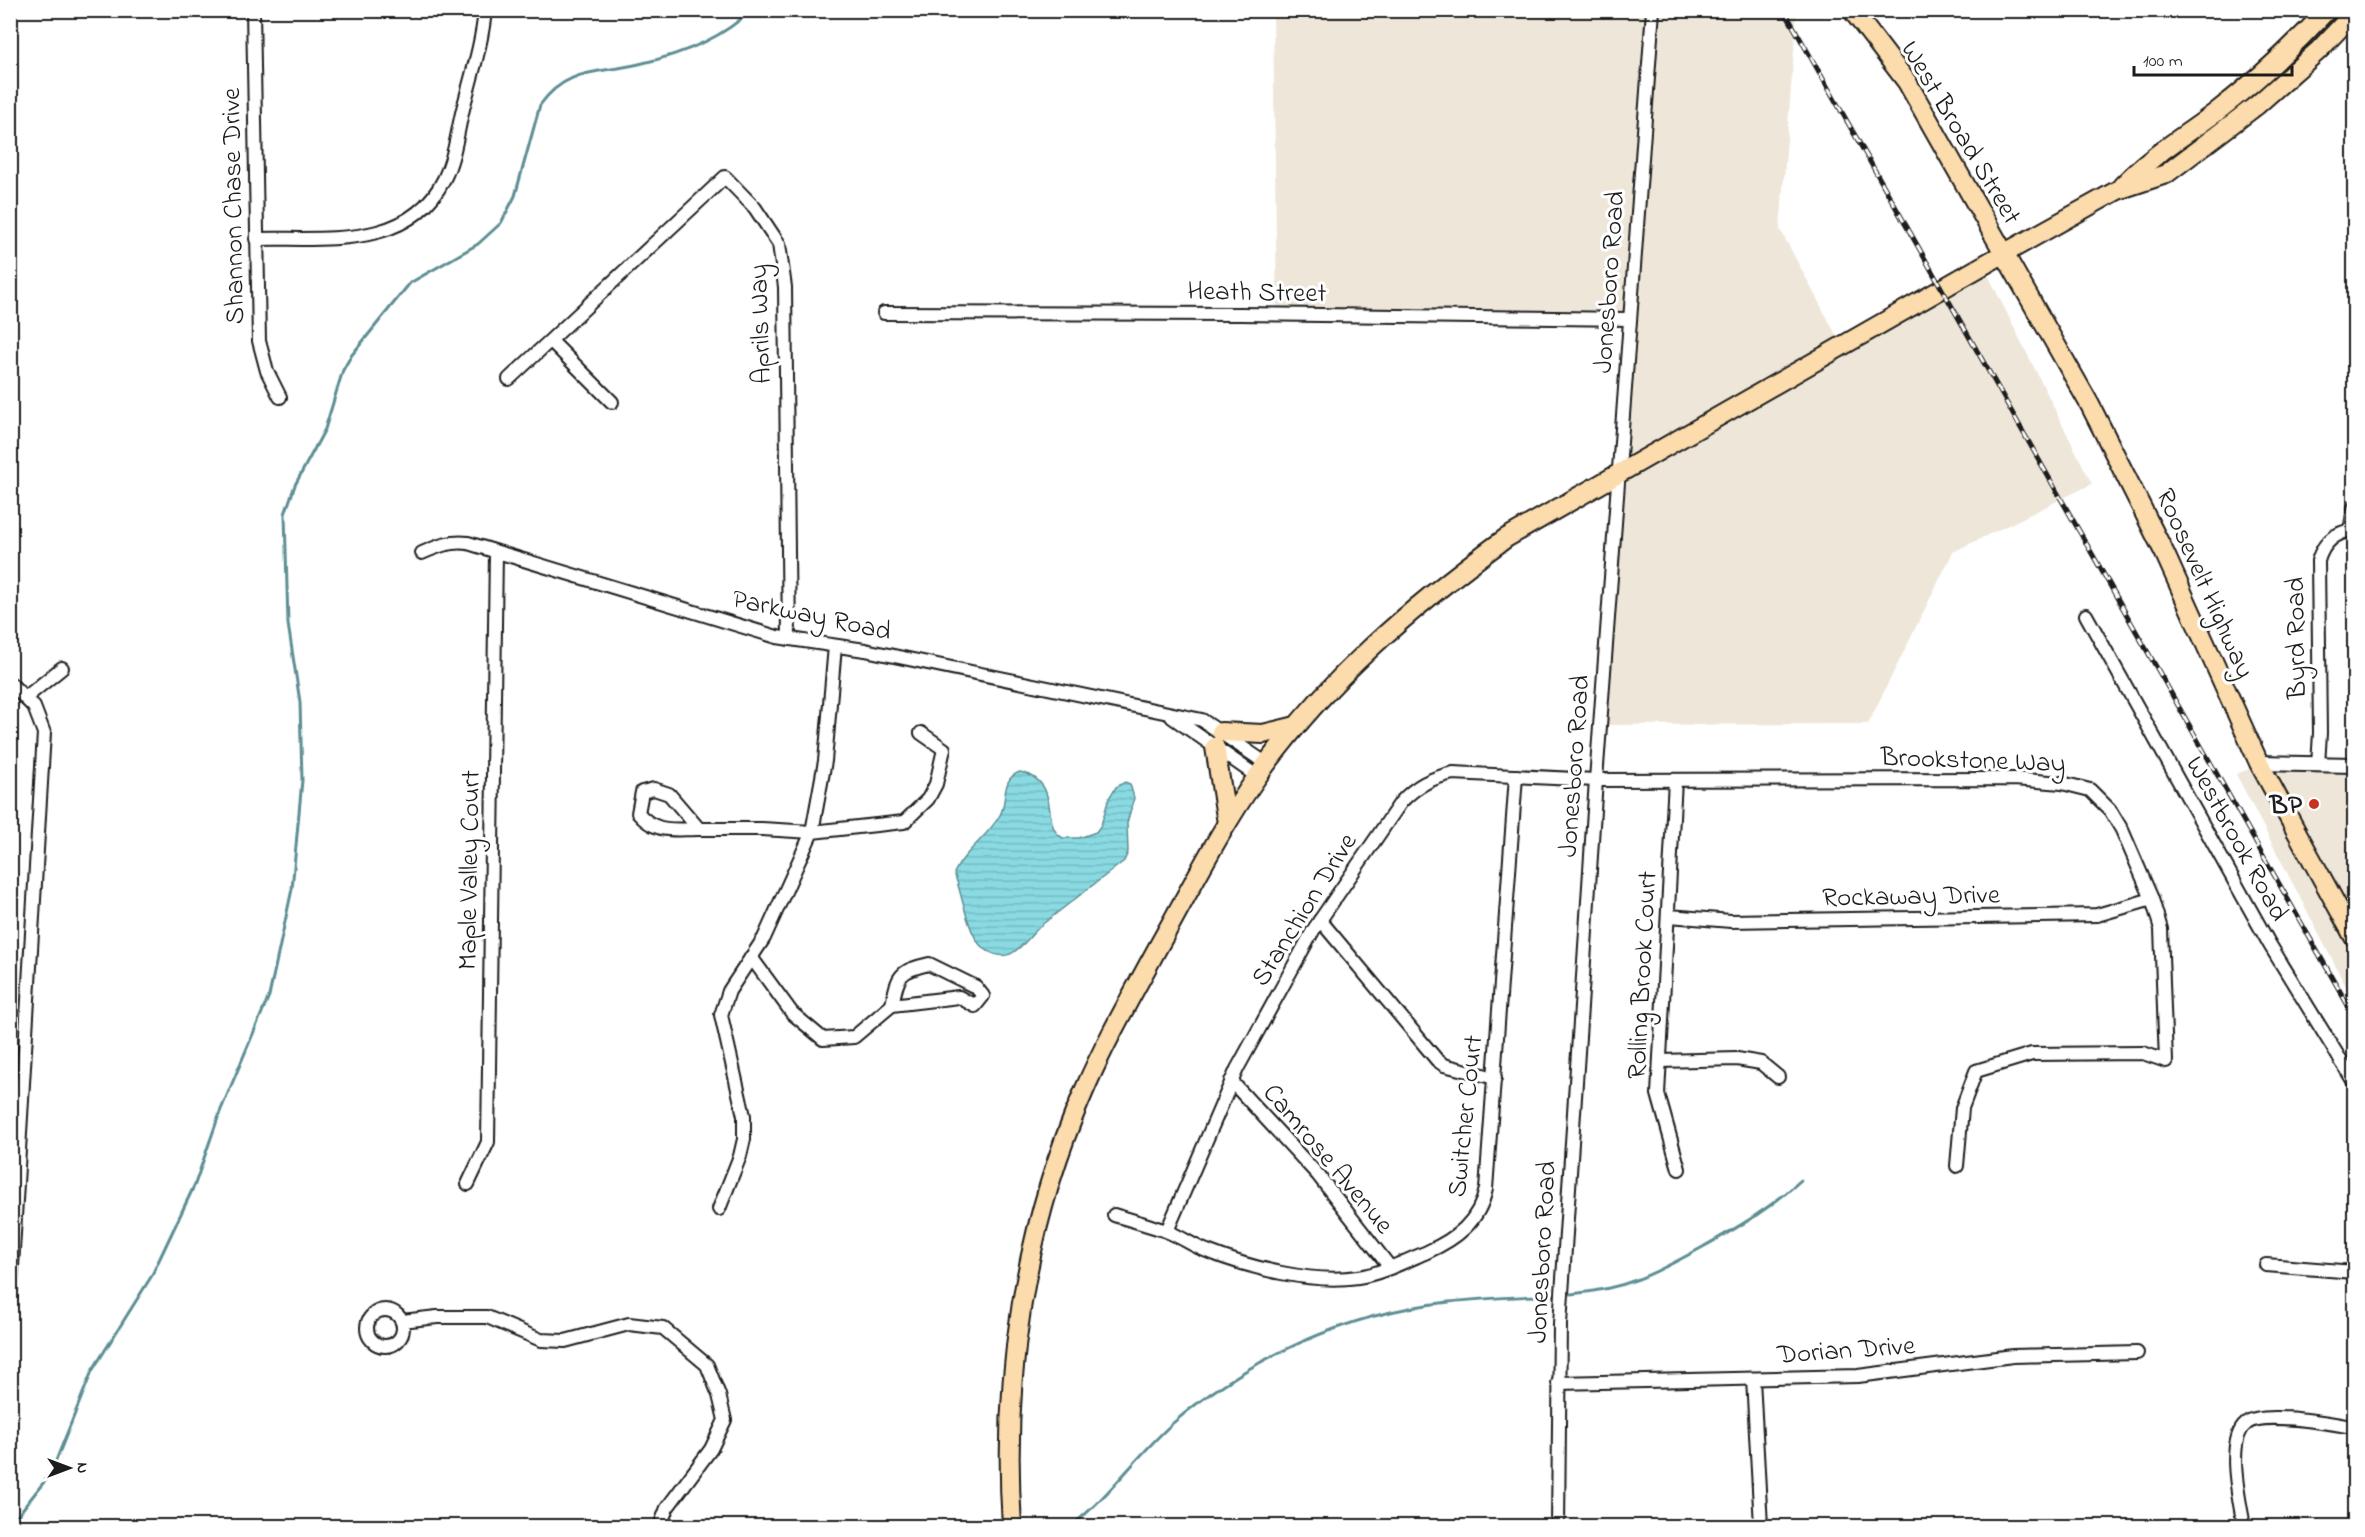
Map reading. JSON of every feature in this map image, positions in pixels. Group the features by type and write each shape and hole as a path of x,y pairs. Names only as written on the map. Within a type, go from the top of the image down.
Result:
{"main road":[{"name":"West Broad Street","path":"1852,10 1907,82 2003,254"},
{"path":"2118,190 2144,163 2200,124 2254,81 2327,10"},
{"path":"1012,1527 1009,1479 1010,1399 1016,1336 1027,1273 1042,1211 1066,1135 1102,1053 1227,823 1262,770 1296,726 1364,652 1438,588 1506,538 2118,190 2166,174 2289,78 2355,13"},
{"name":"Roosevelt Highway","path":"2003,254 2026,290 2133,487 2259,763 2355,937"},
{"path":"1227,823 1218,740 1263,734 1296,726"}],"street":[{"name":"Shannon Chase Drive","path":"253,10 259,341 267,371 280,397"},
{"path":"256,239 356,237 379,233 395,228 425,206 437,191 450,163 485,10"},
{"name":"Jonesboro Road","path":"1558,1527 1558,1383 1596,780 1653,10"},
{"name":"Aprils Way","path":"509,379 725,177 754,207 779,244 785,287 789,639"},
{"name":"Heath Street","path":"884,313 1240,314 1629,320"},
{"path":"551,341 612,402"},
{"path":"2352,531 2355,508"},
{"name":"Byrd Road","path":"2318,765 2320,733 2318,561 2324,544 2352,531"},
{"name":"Parkway Road","path":"422,553 456,542 789,639 835,646 1163,711 1218,740 1262,770"},
{"name":"Maple Valley Court","path":"468,1184 488,1142 496,552"},
{"name":"Westbrook Road","path":"2086,615 2270,945 2355,1082"},
{"path":"719,1209 740,1156 744,1139 744,1116 721,1015 729,991 764,938 812,832 825,760 835,646"},
{"path":"25,698 62,668"},
{"path":"10,683 34,708 44,733 10,1300"},
{"path":"699,829 669,794 654,789 642,792 638,813 648,825 667,829 699,829 762,829 812,832 904,822 928,799 936,784 944,749 921,733"},
{"path":"2259,763 2355,765"},
{"name":"Stanchion Drive","path":"1167,1231 1231,1081 1320,920 1386,822 1413,789 1434,778 1453,774 1596,780"},
{"name":"Switcher Court","path":"1114,1215 1167,1231 1205,1251 1256,1268 1339,1278 1360,1277 1389,1266 1450,1241 1467,1227 1478,1212 1486,1189 1516,776"},
{"name":"Brookstone Way","path":"1596,780 2014,779 2062,783 2090,790 2110,810 2152,899 2161,929 2166,1060 2143,1053 2032,1054 1976,1071 1962,1108 1957,1166"},
{"name":"Rolling Brook Court","path":"1675,780 1658,1094 1679,1169"},
{"name":"Rockaway Drive","path":"1669,916 1731,921 2097,915 2152,899"},
{"path":"1320,920 1437,1060 1444,1065 1495,1078"},
{"path":"751,957 792,1014 823,1039 854,1037 892,1005 958,997 975,1006 983,996 976,987 930,964 909,968 898,977 892,1005"},
{"path":"1660,1060 1737,1059 1761,1063 1778,1077"},
{"name":"Camrose Avenue","path":"1231,1081 1318,1175 1389,1266"},
{"path":"2266,1265 2355,1272"},
{"path":"402,1321 437,1317 487,1317 541,1340 565,1341 629,1324 663,1328 706,1365 719,1395 725,1420 711,1449 667,1508 660,1527"},
{"name":"Dorian Drive","path":"1558,1383 1858,1376 2013,1356 2137,1353"},
{"path":"1753,1379 1761,1527"},
{"path":"2244,1527 2236,1479 2235,1456 2239,1436 2247,1422 2257,1419 2276,1419 2355,1427"}],"shaded area":[{"path":"1273,11 1797,11 1780,229 1842,346 1985,269 2092,484 1953,552 1868,724 1598,725 1626,327 1277,320"},
{"path":"2265,763 2354,763 2354,1002 2236,774"}],"water":[{"path":"1020,772 1033,777 1042,785 1047,794 1052,824 1063,838 1079,838 1096,832 1101,825 1109,798 1116,787 1125,782 1130,784 1134,798 1127,823 1128,852 1124,861 1044,923 1020,948 1010,954 999,955 984,949 976,939 968,922 954,873 964,857 995,823 1002,810 1007,785 1014,775"}],"waterway":[{"path":"10,1525 51,1473 92,1371 151,1277 195,1184 220,1112 269,996 292,889 302,780 300,702 288,624 285,514 295,485 325,429 343,370 351,356 410,283 478,244 501,223 515,196 540,105 550,93 561,84 584,74 654,60 699,45 726,30 751,10"},
{"path":"1571,1294 1624,1284 1669,1265 1753,1217 1801,1180"},
{"path":"1071,1526 1098,1502 1173,1423 1203,1399 1234,1378 1302,1342 1374,1316 1411,1308 1462,1301 1554,1295"}],"railway":[{"path":"1784,10 2354,1016"}],"place":[{"name":"BP","path":"2314,804"}]}
